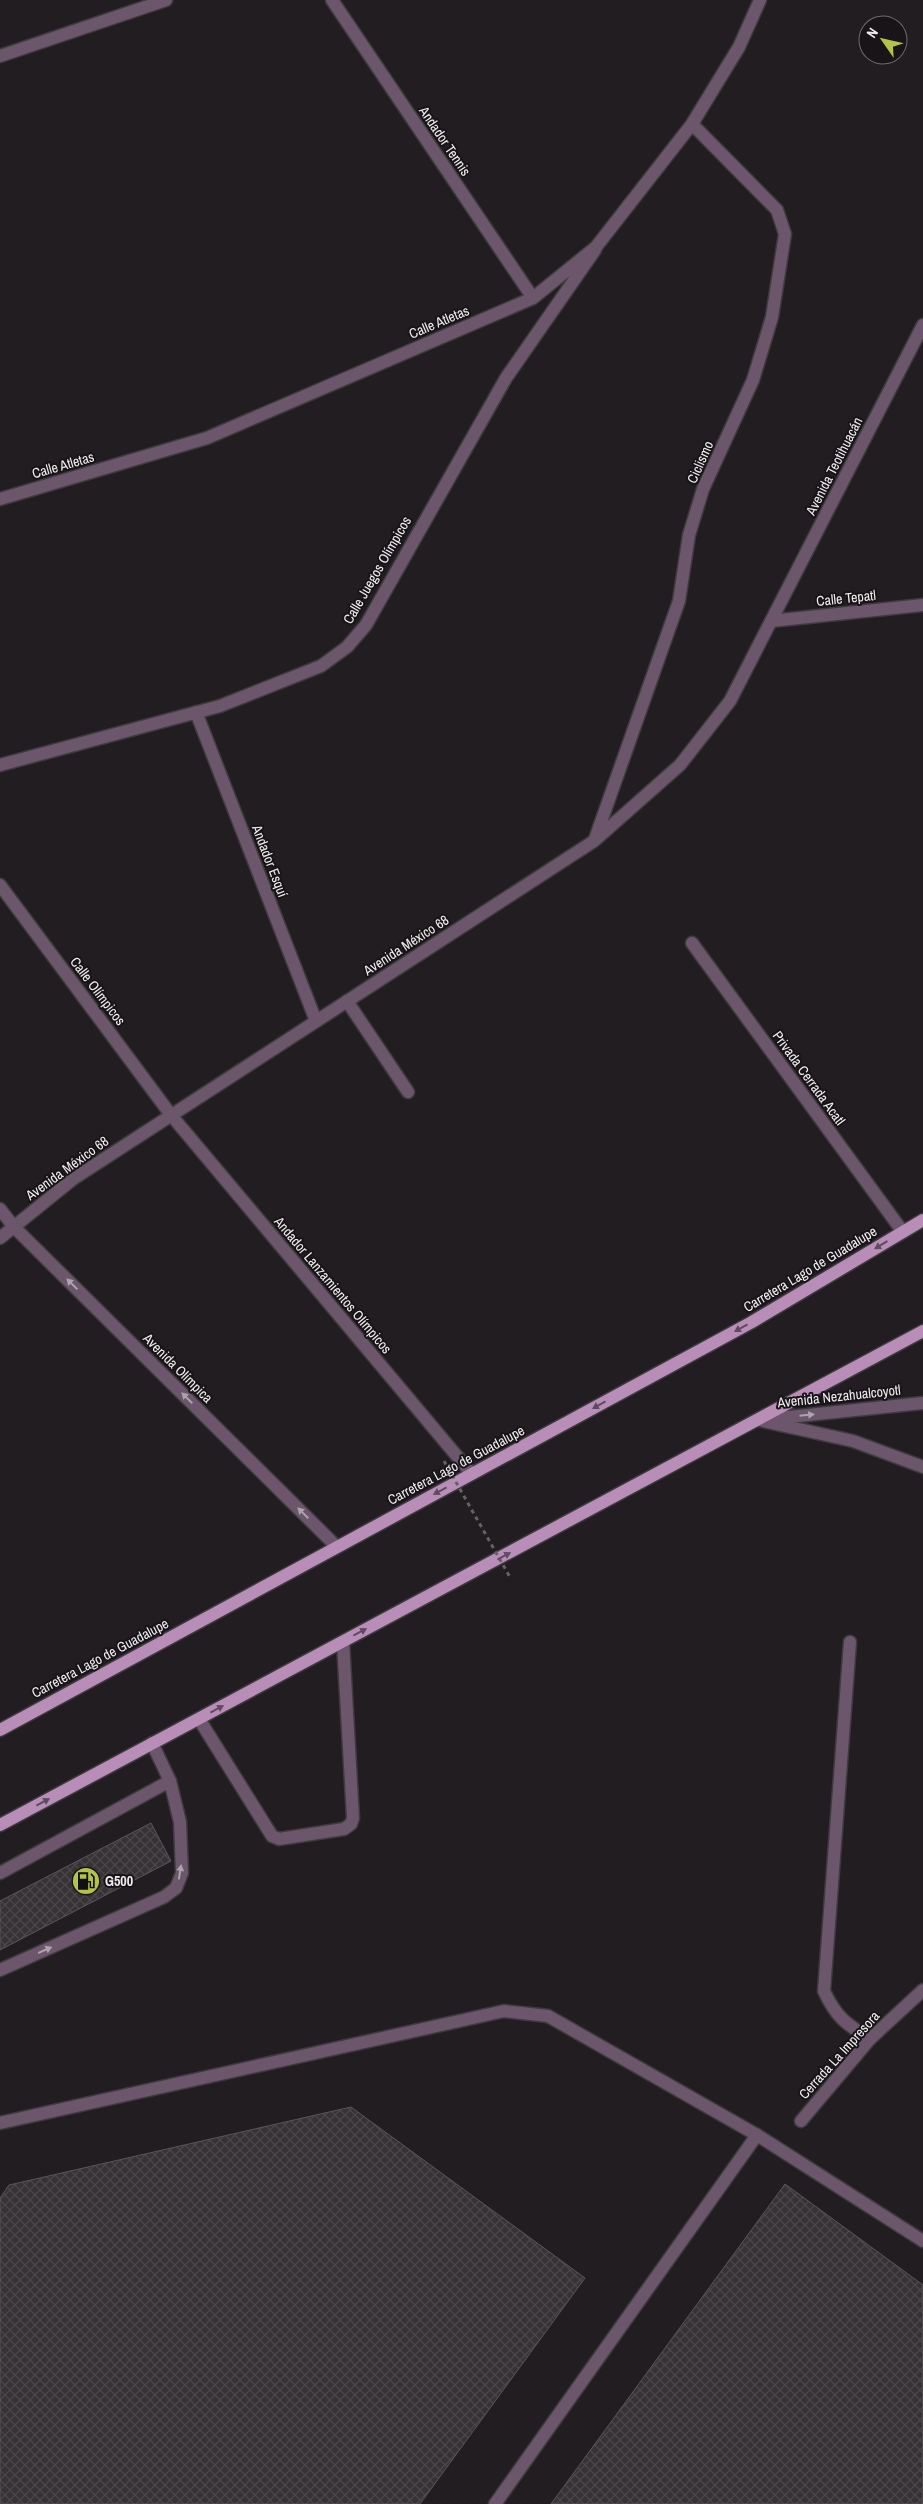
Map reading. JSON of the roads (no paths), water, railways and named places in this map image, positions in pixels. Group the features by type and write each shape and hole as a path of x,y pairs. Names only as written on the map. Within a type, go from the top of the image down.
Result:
{"main road":[{"name":"Carretera Lago de Guadalupe","path":"0,1730 752,1322 923,1220"},
{"path":"0,1825 923,1331"}],"street":[{"path":"0,56 166,0"},
{"name":"Andador Tennis","path":"332,0 532,298"},
{"name":"Calle Atletas","path":"0,499 207,438 532,298 596,247 692,124 739,47 760,0"},
{"name":"Ciclismo","path":"594,841 678,601 689,535 703,489 754,380 772,317 785,234 777,210 692,124"},
{"name":"Calle Juegos Olímpicos","path":"0,765 220,706 321,666 347,647 366,625 506,378 596,247"},
{"name":"Avenida Teotihuacán","path":"771,621 923,325"},
{"name":"Calle Tepatl","path":"771,621 923,606"},
{"name":"Avenida México 68","path":"0,1238 73,1178 594,841 680,765 730,701 771,621"},
{"name":"Andador Esquí","path":"196,712 316,1021"},
{"name":"Calle Olímpicos","path":"0,885 171,1115"},
{"name":"Privada Cerrada Acatl","path":"692,943 903,1232"},
{"path":"347,1001 408,1092"},
{"name":"Andador Lanzamientos Olímpicos","path":"171,1115 472,1474"},
{"name":"Avenida Olímpica","path":"0,1209 14,1227 337,1547"},
{"name":"Avenida Nezahualcoyotl","path":"758,1420 923,1403"},
{"path":"758,1420 853,1441 923,1467"},
{"path":"199,1719 272,1836 279,1839 344,1829 351,1824 353,1818 343,1642"},
{"path":"850,1642 824,1991 833,2010 845,2023 870,2039"},
{"path":"0,1970 164,1897 176,1888 182,1873 180,1822 170,1780 152,1744"},
{"path":"0,1873 170,1780"},
{"name":"Cerrada La Impresora","path":"800,2121 870,2039 923,1990"},
{"path":"0,2123 504,2011 548,2016 757,2135 923,2241"},
{"path":"496,2504 757,2135"}],"place":[{"name":"G500","path":"86,1881"}]}
